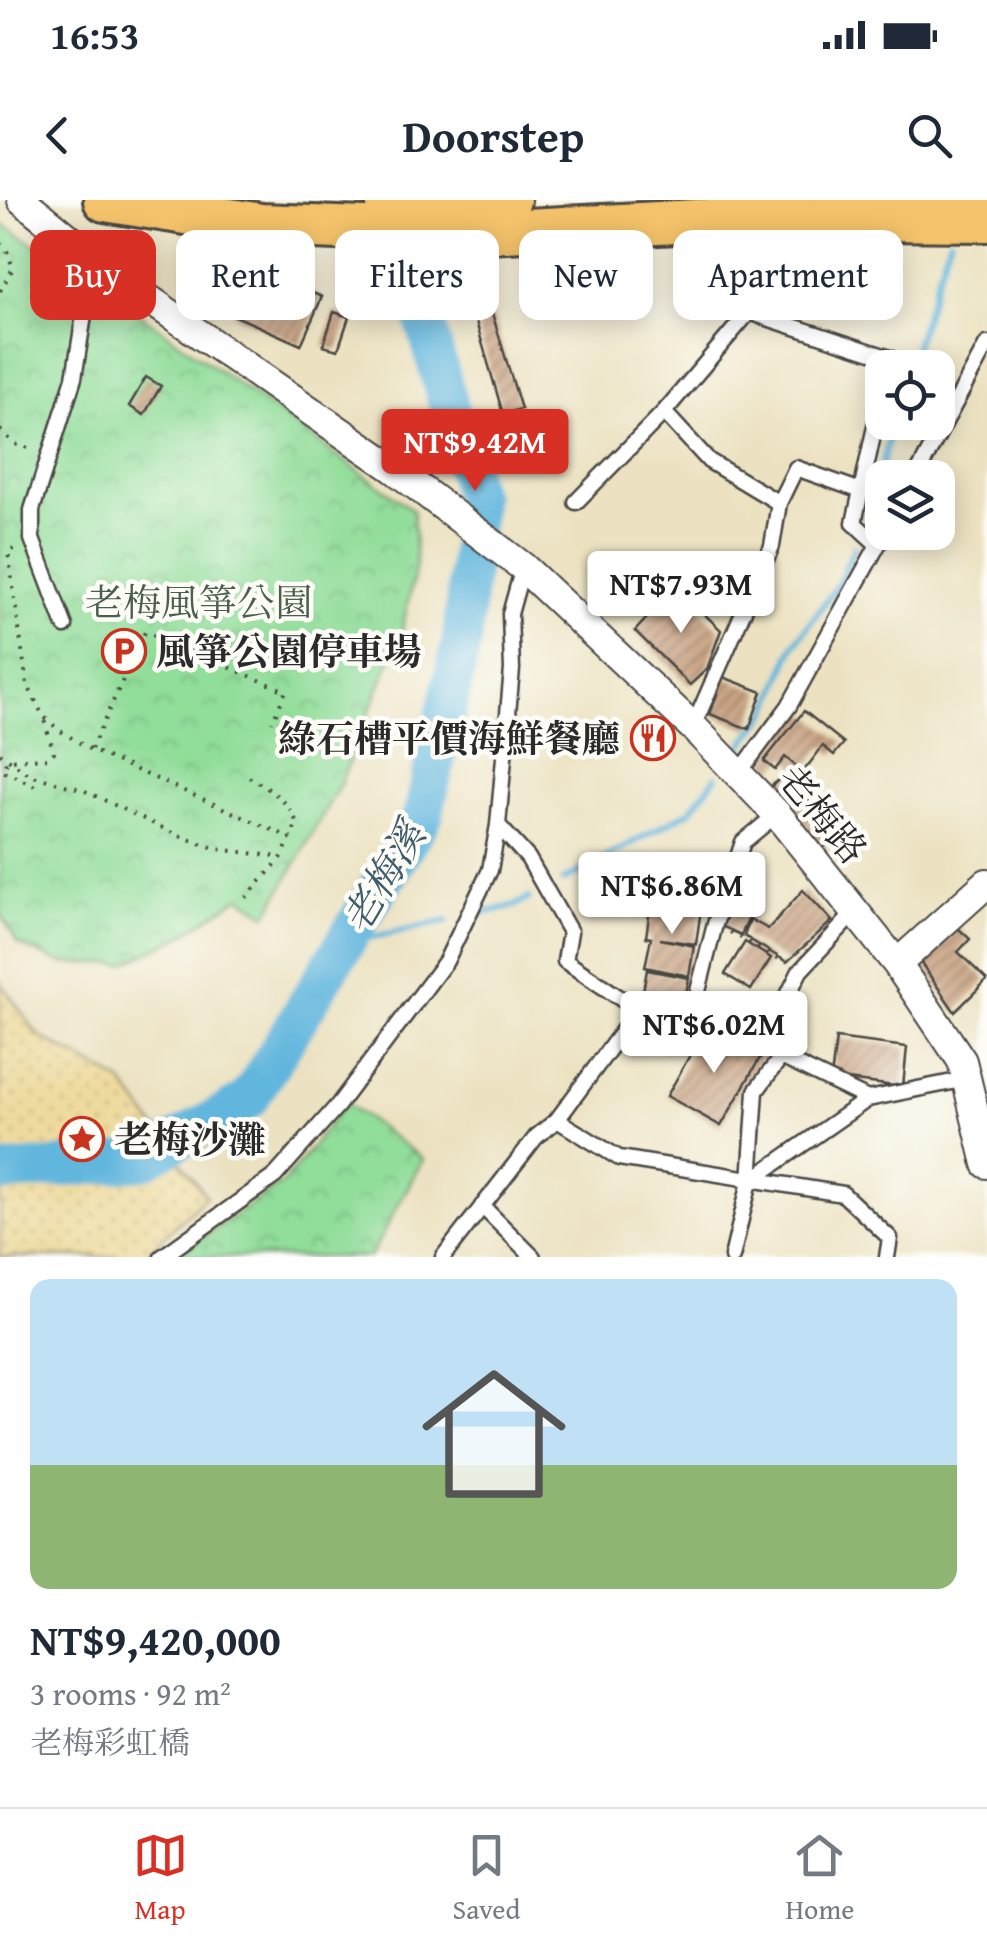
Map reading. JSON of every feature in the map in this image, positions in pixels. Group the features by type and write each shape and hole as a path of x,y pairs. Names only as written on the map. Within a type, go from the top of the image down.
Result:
{"main road":[{"path":"105,200 260,225 463,219 987,220"},
{"path":"387,200 463,219 509,200"}],"street":[{"path":"22,200 59,230"},
{"name":"老梅路","path":"156,302 393,468 523,567 739,773 857,911 962,1061 987,1164"},
{"path":"897,964 987,883"}],"lane":[{"path":"576,502 664,412 749,312 865,350"},
{"path":"65,626 32,539 32,510 74,378 84,320"},
{"path":"925,460 987,344"},
{"path":"664,412 709,461 779,503"},
{"path":"865,529 854,523 872,440"},
{"path":"693,727 772,546 779,503 796,468 861,491"},
{"path":"739,773 789,706 876,550"},
{"path":"162,1257 275,1176 338,1104 446,961 490,870 512,669 510,614 523,567"},
{"path":"498,824 528,858 570,932 565,961 638,1010 695,1003 715,924 743,842 777,814"},
{"path":"732,1257 750,1181 756,1091 781,1057 782,1005 800,971 857,911"},
{"path":"443,1257 536,1137 557,1120 638,1010"},
{"path":"781,1057 868,1099"},
{"path":"750,1181 868,1099 968,1079"},
{"path":"557,1120 618,1158 843,1194 890,1238 887,1257"},
{"path":"482,1206 534,1257"}],"path":[{"path":"0,243 13,268 0,291"},
{"path":"0,430 15,444 50,455"},
{"path":"8,760 50,758 54,752 44,716 28,684 8,552 32,539"},
{"path":"91,750 144,632 286,692 272,722"},
{"path":"44,716 91,750 291,838"},
{"path":"0,753 30,775 82,790 177,835 217,848 282,857"},
{"path":"8,760 3,771 34,786"},
{"path":"246,898 282,857 297,823 290,806 248,777"},
{"path":"715,924 800,971"}],"sand":[{"name":"老梅沙灘","path":"0,982 38,1035 122,1082 206,1196 143,1257 0,1257"}],"green space":[{"name":"老梅風箏公園","path":"0,223 30,242 30,320 148,320 413,510 416,566 401,634 340,784 267,915 240,897 182,936 124,964 61,963 18,944 0,913"},
{"path":"346,1103 423,1159 370,1257 175,1257 285,1181"}],"building":[{"path":"315,294 322,297 315,313"},
{"path":"334,312 335,320 348,320 338,350 323,346"},
{"path":"244,320 312,320 301,345"},
{"path":"476,320 494,320 521,409 503,414"},
{"path":"146,377 161,386 144,415 129,406"},
{"path":"676,587 721,630 707,669 690,685 635,631"},
{"path":"723,677 762,692 749,729 710,714"},
{"path":"804,711 844,743 834,755 823,746 803,772 785,757 775,770 764,761"},
{"path":"786,774 838,835 820,851 768,789"},
{"path":"737,881 749,887 746,893 758,899 741,935 717,924"},
{"path":"803,890 832,921 787,962 744,936 750,919 768,929"},
{"path":"651,902 701,909 696,944 660,939 694,946 689,976 645,967 651,938 646,937"},
{"path":"948,919 970,939 958,952 987,980 955,1012 915,954"},
{"path":"745,942 771,958 751,990 725,974"},
{"path":"647,970 689,978 685,999 643,991"},
{"path":"664,1021 694,1023 691,1052 662,1050"},
{"path":"707,1025 761,1056 721,1126 667,1096"},
{"path":"836,1038 907,1047 903,1087 831,1078"}],"waterway":[{"name":"老梅溪","path":"0,1173 143,1160 248,1100 423,816 462,640 475,499 391,200"},
{"path":"914,350 950,239"},
{"path":"883,460 888,440"},
{"path":"740,748 768,712 793,647 839,583 854,548"},
{"path":"563,881 690,811 716,777"},
{"path":"473,915 514,906 529,898"},
{"path":"345,943 447,921"}],"place":[{"name":"風箏公園停車場","path":"124,651"},
{"name":"綠石槽平價海鮮餐廳","path":"653,738"},
{"name":"老梅沙灘","path":"82,1139"}]}
